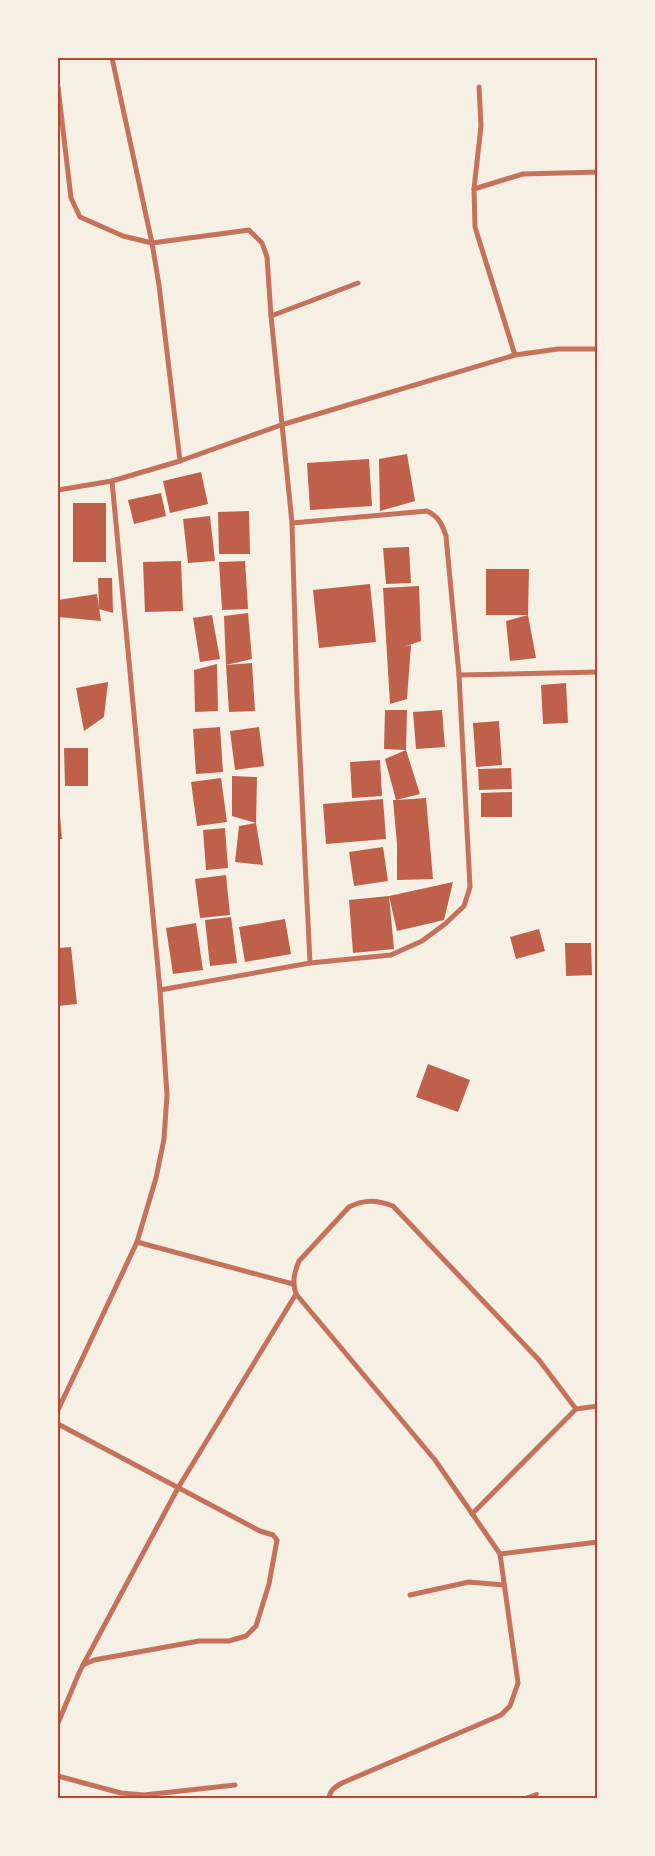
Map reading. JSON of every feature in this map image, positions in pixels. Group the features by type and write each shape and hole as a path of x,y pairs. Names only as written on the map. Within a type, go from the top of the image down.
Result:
{"street":[{"path":"112,58 152,243 159,285 180,461"},
{"path":"58,87 70,198 80,217 123,236 152,243 249,230 262,242 267,257 281,425 292,523 297,694 310,963"},
{"path":"479,87 481,126 474,188 475,228 515,355"},
{"path":"474,188 526,174 598,172"},
{"path":"271,316 358,283"},
{"path":"58,490 112,481 180,461 281,425 515,355 558,349 598,348"},
{"path":"58,1410 137,1242 156,1178 164,1139 167,1095 160,990 112,481"},
{"path":"160,990 310,963 391,955 422,941 445,924 464,906 470,887 459,675 446,536 442,523 436,516 427,511 292,523"},
{"path":"459,675 598,672"},
{"path":"329,1798 333,1789 342,1783 501,1715 510,1706 518,1683 500,1554 436,1460 296,1294 293,1284 299,1262 349,1207 359,1202 370,1200 393,1206 539,1360 576,1409"},
{"path":"137,1242 293,1284"},
{"path":"58,1723 83,1665 178,1488 296,1294"},
{"path":"472,1514 576,1409 598,1406"},
{"path":"58,1424 260,1531 273,1535 277,1540 268,1584 256,1626 246,1636 229,1641 199,1641 94,1660 83,1665"},
{"path":"500,1554 598,1542"},
{"path":"410,1595 469,1582 504,1585"},
{"path":"58,1776 121,1793 144,1795 235,1785"}],"lane":[{"path":"526,1798 537,1794"}],"building":[{"path":"407,454 415,501 380,511 379,459"},
{"path":"369,459 372,506 310,510 307,463"},
{"path":"201,472 208,504 170,513 163,481"},
{"path":"161,493 166,516 134,524 128,500"},
{"path":"73,503 106,503 106,562 73,562"},
{"path":"249,511 250,554 219,554 218,512"},
{"path":"210,516 215,561 188,563 183,519"},
{"path":"409,547 411,583 386,584 383,548"},
{"path":"181,561 183,611 145,612 143,562"},
{"path":"245,561 248,609 222,610 219,562"},
{"path":"486,569 529,569 528,615 486,615"},
{"path":"98,578 112,578 113,613 99,609"},
{"path":"370,584 376,642 319,648 313,590"},
{"path":"419,586 421,641 403,647 411,645 407,699 390,704 383,588"},
{"path":"97,594 101,621 58,617 58,600"},
{"path":"248,613 252,659 226,665 224,616"},
{"path":"212,615 220,659 200,662 193,618"},
{"path":"528,615 536,658 510,661 506,621"},
{"path":"252,663 255,711 229,712 226,665"},
{"path":"217,664 218,711 195,712 194,670"},
{"path":"108,682 104,717 84,731 76,688"},
{"path":"566,683 568,723 543,724 541,685"},
{"path":"385,710 407,710 406,750 384,749"},
{"path":"442,710 445,747 416,749 413,712"},
{"path":"499,721 502,765 476,767 473,723"},
{"path":"220,727 223,772 196,774 193,729"},
{"path":"259,727 264,766 235,770 230,731"},
{"path":"64,748 88,748 88,786 65,786"},
{"path":"406,750 420,794 396,800 385,759"},
{"path":"380,760 382,796 352,798 350,762"},
{"path":"511,768 512,789 479,790 478,769"},
{"path":"232,776 257,777 256,823 232,816"},
{"path":"221,778 227,822 197,826 191,782"},
{"path":"512,792 512,817 481,817 481,793"},
{"path":"426,798 433,879 397,880 397,844 393,800"},
{"path":"383,799 386,839 326,844 323,804"},
{"path":"59,804 62,839 58,839"},
{"path":"256,823 263,865 235,862 239,826"},
{"path":"225,828 228,868 206,870 203,830"},
{"path":"383,847 388,881 354,886 349,852"},
{"path":"226,875 230,915 200,918 195,879"},
{"path":"453,882 444,920 397,931 389,896"},
{"path":"389,896 394,949 353,953 349,900"},
{"path":"231,917 237,963 210,966 205,920"},
{"path":"285,919 291,954 245,962 239,927"},
{"path":"196,923 203,970 173,974 166,928"},
{"path":"539,929 545,951 516,959 510,937"},
{"path":"565,943 591,943 592,975 566,976"},
{"path":"71,947 77,1004 58,1006 58,948"},
{"path":"428,1064 470,1080 458,1112 416,1097"}]}
